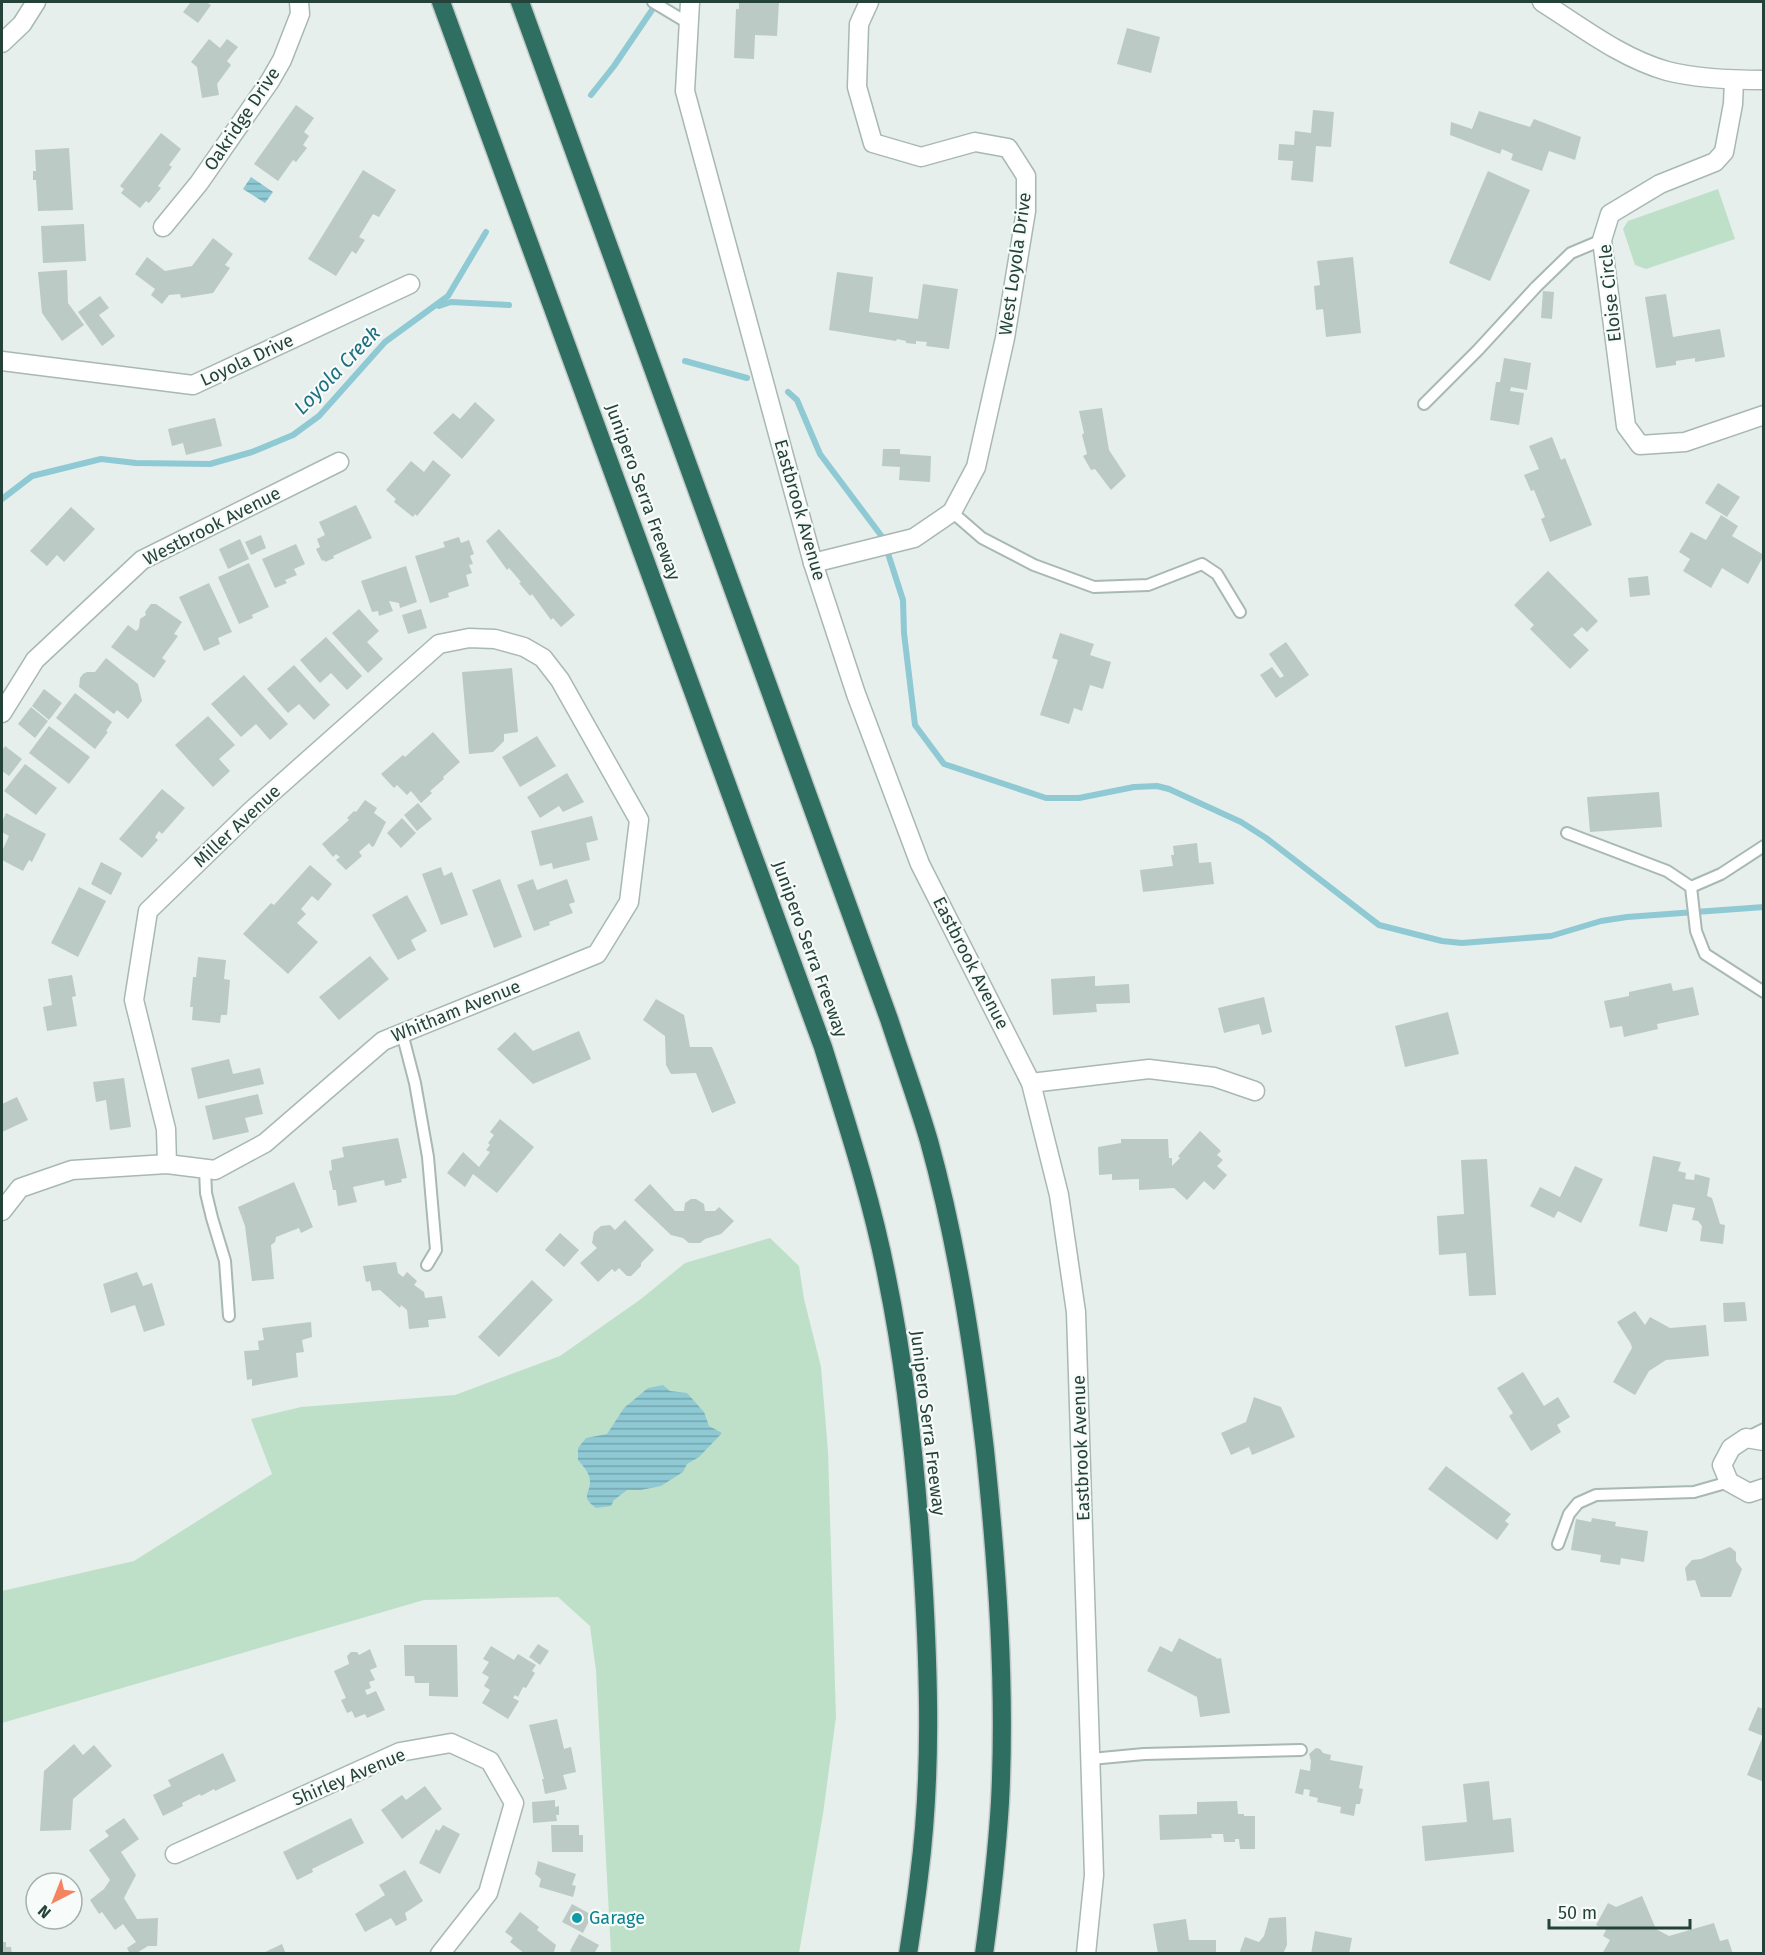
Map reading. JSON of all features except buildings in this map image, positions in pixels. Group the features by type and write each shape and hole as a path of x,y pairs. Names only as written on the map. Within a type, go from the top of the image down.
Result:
{"highway":[{"name":"Junipero Serra Freeway","path":"441,2 823,1047 859,1161 887,1278 906,1391 919,1510 927,1632 928,1713 925,1795 920,1874 908,1953"},
{"path":"520,2 889,1019 929,1141 959,1270 978,1386 991,1509 999,1634 1000,1801 993,1889 984,1953"}],"street":[{"path":"2,43 22,24 36,2"},
{"name":"Oakridge Drive","path":"163,227 199,183 270,81 282,60 300,14 299,2"},
{"name":"Eastbrook Avenue","path":"690,2 685,91 813,562 856,694 920,864 1031,1083 1059,1195 1076,1312 1094,1875 1086,1953"},
{"name":"West Loyola Drive","path":"813,562 914,538 952,512 976,467 1005,338 1026,211 1026,176 1008,148 975,142 921,157 873,143 857,87 859,24 869,2"},
{"path":"1542,2 1617,50 1667,71 1734,80 1764,80"},
{"name":"Eloise Circle","path":"1734,80 1733,105 1724,152 1715,162 1660,184 1610,214 1602,240 1626,426 1640,445 1685,442 1764,415"},
{"name":"Loyola Drive","path":"2,361 192,385 410,284"},
{"name":"Westbrook Avenue","path":"2,712 35,660 142,560 339,462"},
{"name":"Miller Avenue","path":"167,1164 166,1129 134,1000 148,911 252,810 439,644 469,638 495,639 524,647 543,658"},
{"name":"Whitham Avenue","path":"2,1211 20,1188 72,1170 167,1164 215,1170 265,1143 383,1041 597,954 629,902 639,820 560,680 543,658"},
{"path":"1031,1083 1149,1069 1214,1077 1255,1091"},
{"path":"1755,1439 1731,1448 1722,1465 1729,1482 1749,1493 1764,1488"},
{"name":"Shirley Avenue","path":"175,1854 400,1752 451,1743 490,1761 514,1803 488,1893 441,1953"}],"lane":[{"path":"653,2 688,23"},
{"path":"1424,404 1571,253 1602,240"},
{"path":"952,512 982,538 1034,566 1094,587 1148,585 1202,564 1217,574 1240,612"},
{"path":"1567,833 1667,872 1691,887"},
{"path":"1691,887 1721,874 1764,846"},
{"path":"1691,887 1696,931 1705,954 1764,992"},
{"path":"402,1034 415,1083 428,1157 436,1250 428,1265"},
{"path":"205,1169 206,1193 225,1261 229,1316"},
{"path":"1755,1439 1764,1429"},
{"path":"1558,1544 1569,1514 1578,1503 1596,1495 1694,1492 1729,1482"},
{"path":"1091,1759 1144,1754 1301,1750"}],"green space":[{"path":"1718,189 1735,239 1646,269 1635,265 1623,229 1628,221"},
{"path":"770,1238 799,1266 804,1299 821,1367 828,1451 836,1717 823,1814 799,1953 611,1953 596,1671 590,1626 558,1597 424,1600 2,1723 2,1591 134,1561 272,1474 251,1419 301,1407 455,1395 560,1356 641,1299 685,1263"}],"water":[{"path":"251,177 273,192 265,203 243,189"},
{"path":"663,1385 670,1391 687,1393 704,1412 709,1426 722,1433 699,1457 687,1464 683,1472 661,1486 627,1490 614,1500 611,1506 596,1508 587,1498 590,1479 578,1460 578,1448 586,1438 607,1434 624,1408 648,1388"}],"waterway":[{"name":"Loyola Creek","path":"591,95 652,10"},
{"name":"Loyola Creek","path":"2,499 32,476 101,459 136,463 210,464 252,452 293,435 319,416 385,342 448,296 486,232"},
{"path":"439,306 451,302 509,305"},
{"path":"685,361 747,378"},
{"path":"788,392 797,400 820,454 883,538 903,600 904,633 915,725 944,764 1046,798 1079,798 1134,787 1157,786 1169,789 1241,822 1266,838 1379,925 1442,941 1462,943 1551,936 1601,921 1627,917 1764,907"}],"place":[{"name":"Garage","path":"577,1918"}]}
